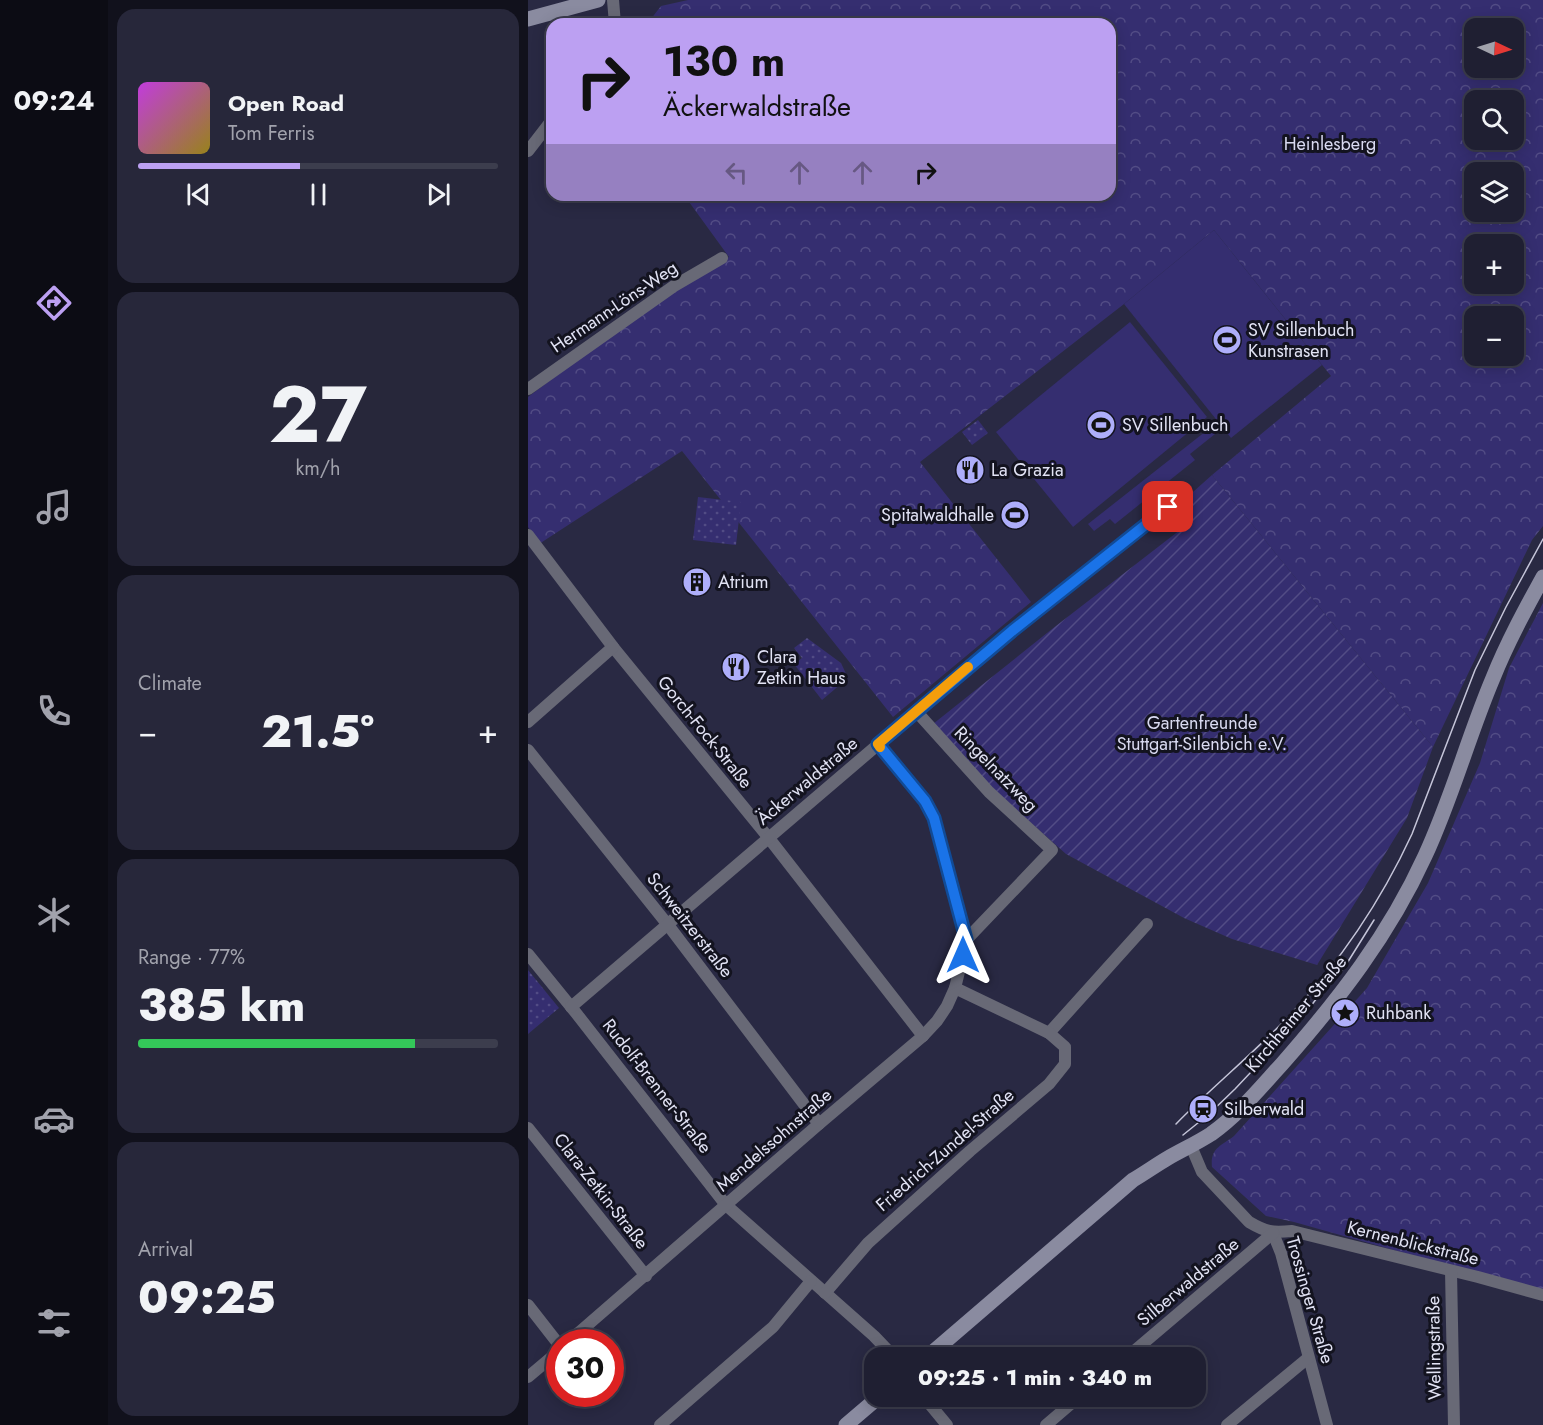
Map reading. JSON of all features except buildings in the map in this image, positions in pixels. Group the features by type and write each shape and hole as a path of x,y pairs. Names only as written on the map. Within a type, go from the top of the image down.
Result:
{"main road":[{"path":"528,19 598,0"},
{"name":"Kirchheimer Straße","path":"939,1347 1133,1180 1191,1146 1227,1121 1310,1032 1362,965 1390,922 1425,856 1492,679 1543,577"},
{"path":"846,1425 867,1407"}],"street":[{"path":"613,0 614,18"},
{"path":"528,151 546,128"},
{"name":"Hermann-Löns-Weg","path":"528,389 674,286 722,258"},
{"name":"Äckerwaldstraße","path":"571,1007 916,711 1181,495"},
{"name":"Gorch-Fock-Straße","path":"528,535 613,647 768,837 923,1036"},
{"path":"528,722 613,647"},
{"name":"Ringelnatzweg","path":"916,711 1048,855 966,939"},
{"name":"Mendelssohnstraße","path":"583,1329 923,1036 942,1014 955,988 966,939 934,818 925,801 878,744"},
{"name":"Schweitzerstraße","path":"528,750 668,925 819,1124"},
{"path":"1049,1033 1147,924"},
{"name":"Rudolf-Brenner-Straße","path":"528,954 726,1205 884,1347"},
{"name":"Friedrich-Zundel-Straße","path":"825,1293 868,1243 962,1158 1049,1084 1065,1064 1065,1047 1049,1033 955,988"},
{"name":"Clara-Zetkin-Straße","path":"528,1128 646,1276"},
{"name":"Trossinger Straße","path":"1191,1146 1202,1172 1249,1222 1274,1233 1327,1425"},
{"name":"Kernenblickstraße","path":"1274,1233 1292,1231 1543,1295"},
{"name":"Silberwaldstraße","path":"1139,1347 1274,1233"},
{"name":"Wellingstraße","path":"1451,1271 1454,1425"},
{"path":"660,1425 773,1327 811,1281"},
{"path":"528,1305 546,1329"},
{"path":"1227,1425 1308,1358"},
{"path":"528,1377 546,1361"},
{"path":"932,1407 947,1425"},
{"path":"1046,1425 1067,1407"}],"green space":[{"name":"Heinlesberg","path":"688,0 1543,0 1543,526 1532,540 1433,747 1212,475 1331,376 1214,230 1124,304 920,462 1031,602 893,717 682,451 539,544 528,527 528,397 677,288 729,257 688,201 1116,201 1116,18 652,18 661,6"},
{"name":"SV Sillenbuch Kunstrasen","path":"1214,230 1322,365 1231,438 1124,304"},
{"name":"SV Sillenbuch","path":"1130,322 1207,417 1073,527 996,432"},
{"path":"978,420 988,433 972,445 962,432"},
{"path":"1215,424 1220,430 1190,454 1195,460 1115,524 1110,519 1094,531 1088,524"},
{"name":"Gartenfreunde Stuttgart-Silenbich e.V.","path":"1212,475 1433,747 1407,818 1317,965 1232,939 1184,918 1066,854 993,789 933,724 1189,523 1184,500"},
{"path":"698,497 741,502 736,545 693,540"},
{"path":"1543,603 1543,1292 1266,1216 1212,1167 1212,1161 1217,1148 1234,1136 1367,988 1428,883 1480,763 1509,668"},
{"path":"807,638 841,663 848,678 822,700 794,664 802,658 794,648"},
{"path":"528,970 559,1008 528,1034"}],"tram line":[{"path":"1176,1124 1275,1030 1308,995 1342,952 1373,907 1412,834 1475,670 1543,539"},
{"path":"1183,1135 1235,1089 1301,1019 1344,968 1374,920"}],"slow traffic":[{"path":"880,747 878,744 968,667"}],"place":[{"name":"SV Sillenbuch Kunstrasen","path":"1227,340"},
{"name":"SV Sillenbuch","path":"1101,425"},
{"name":"La Grazia","path":"970,470"},
{"name":"Spitalwaldhalle","path":"1015,515"},
{"name":"Atrium","path":"697,582"},
{"name":"Clara Zetkin Haus","path":"736,667"},
{"name":"Ruhbank","path":"1345,1013"},
{"name":"Silberwald","path":"1203,1109"}],"route":[{"path":"963,955 966,939 934,818 925,801 878,744 1045,604 1168,507"}]}
